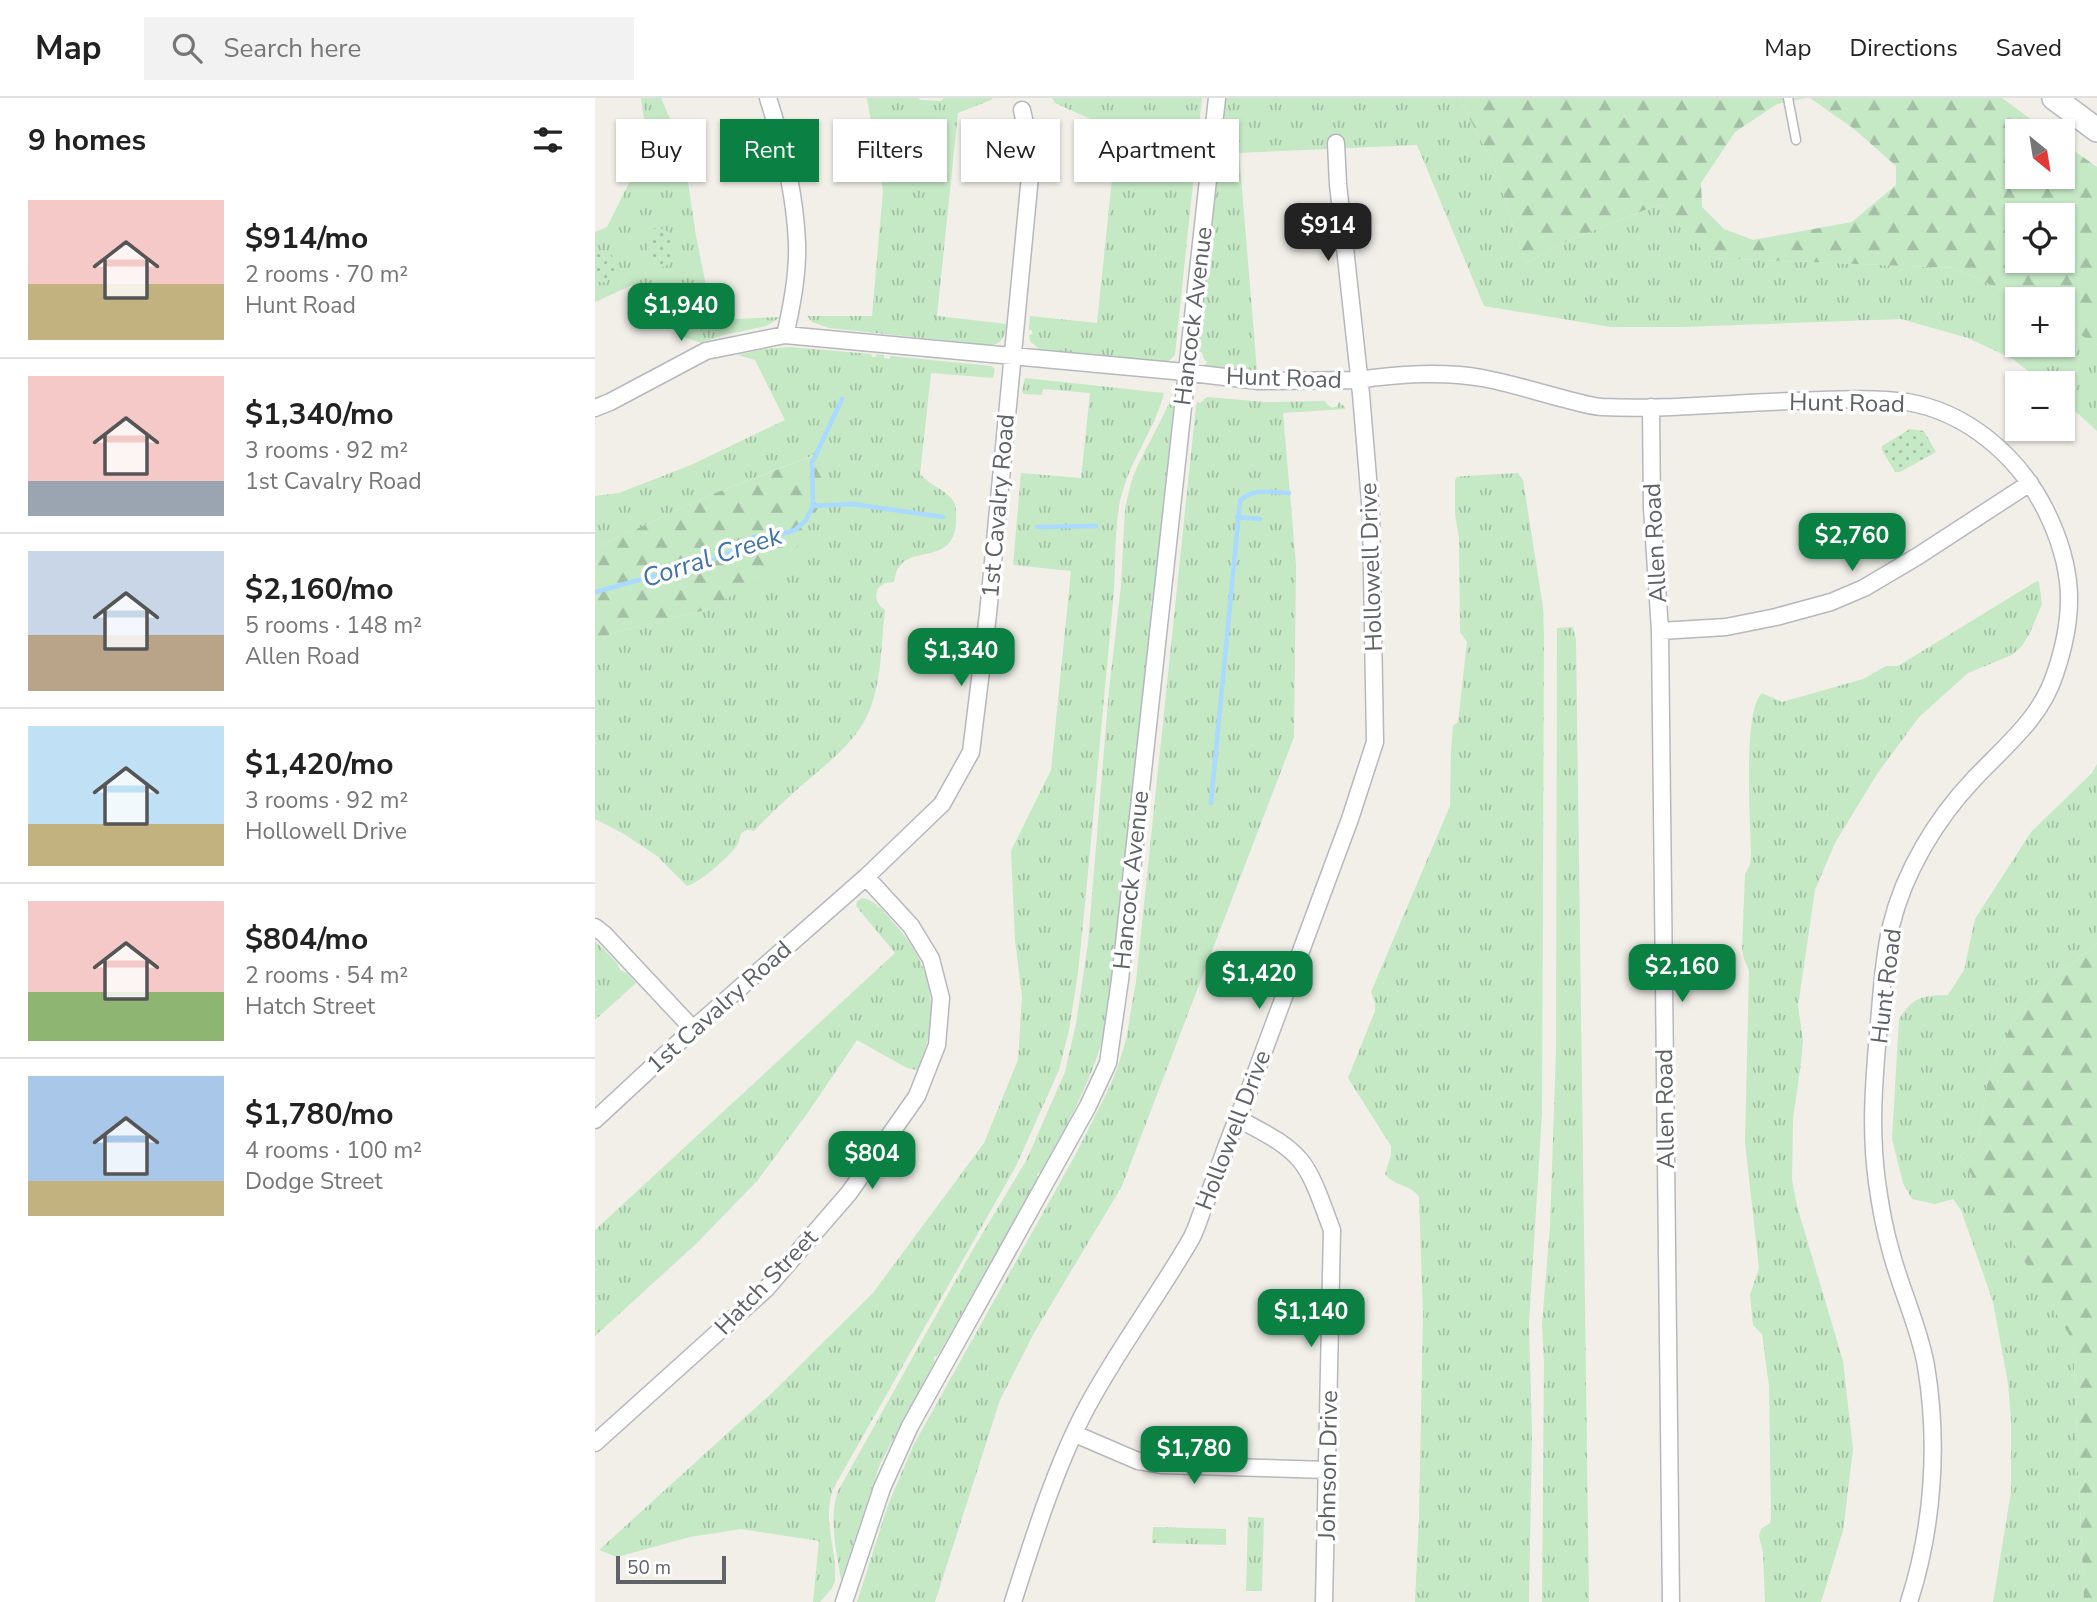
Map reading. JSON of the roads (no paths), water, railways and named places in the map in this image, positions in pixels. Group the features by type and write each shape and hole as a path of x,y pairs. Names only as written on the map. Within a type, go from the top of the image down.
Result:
{"street":[{"path":"768,98 794,207 797,244 785,335"},
{"name":"Hancock Avenue","path":"844,1602 882,1488 910,1426 1081,1118 1108,1063 1120,980 1217,98"},
{"path":"2054,98 2097,130"},
{"name":"1st Cavalry Road","path":"595,1120 693,1029 866,877 941,804 971,752 980,689 1032,155 1022,110"},
{"name":"Hollowell Drive","path":"1013,1602 1031,1545 1086,1409 1137,1322 1192,1237 1350,819 1375,742 1371,514 1335,144"},
{"name":"Hunt Road","path":"595,408 706,351 785,335 1259,381 1358,380 1445,374 1480,377 1596,407 1857,398 1910,402 1947,414 1979,431 2005,454 2030,483 2057,534 2070,586 2067,634 2053,681 2025,729 1973,779 1940,819 1911,869 1891,926 1880,1005 1872,1129 1877,1185 1890,1248 1926,1364 1932,1423 1931,1485 1926,1530 1909,1602"},
{"name":"Allen Road","path":"1651,407 1652,508 1660,631 1671,1602"},
{"path":"1660,631 1726,627 1795,613 1831,602 1875,582 1998,506 2030,483"},
{"name":"Hatch Street","path":"595,1443 766,1289 849,1193 917,1096 937,1045 941,998 931,959 911,926 866,877"},
{"path":"595,928 604,934 693,1029"},
{"name":"Johnson Drive","path":"1237,1118 1277,1141 1301,1160 1319,1195 1332,1230 1324,1602"},
{"path":"1075,1434 1138,1461 1162,1465 1328,1470"}],"lane":[{"path":"1788,98 1796,140"}],"waterway":[{"path":"813,506 812,463 842,399"},
{"path":"1211,803 1240,501 1256,492 1289,493"},
{"name":"Corral Creek","path":"595,592 699,566 729,553 754,537 795,530 806,520 813,506 852,504 943,517"},
{"path":"1237,517 1260,519"},
{"path":"1037,527 1096,526"}]}
